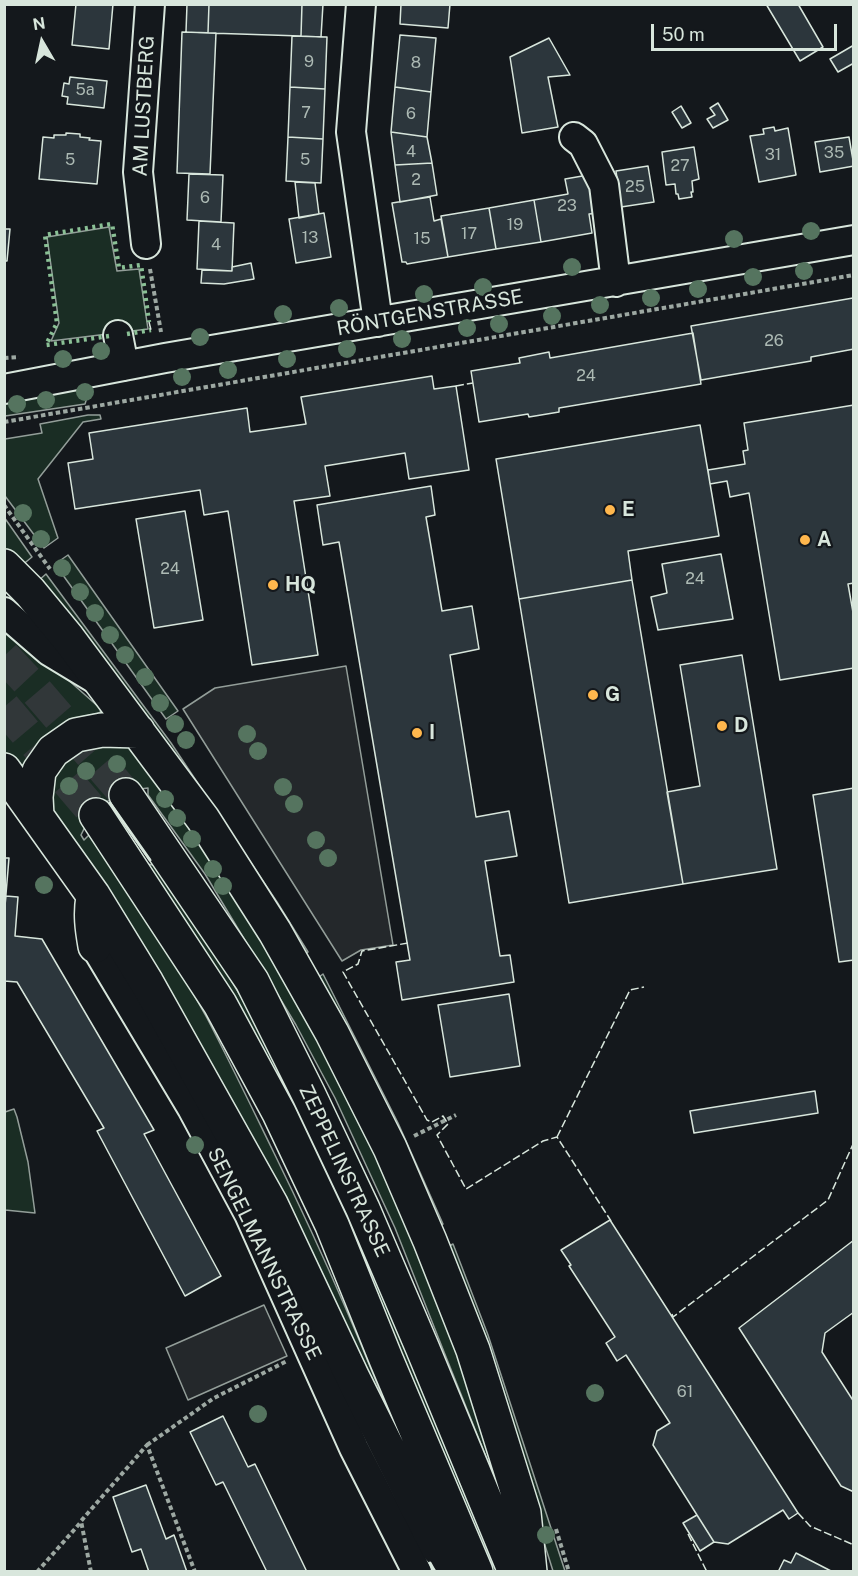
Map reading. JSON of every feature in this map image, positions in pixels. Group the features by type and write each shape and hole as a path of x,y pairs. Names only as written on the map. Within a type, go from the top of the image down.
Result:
{"highway":[{"path":"4,566 30,592 68,638 202,819 275,932 332,1033 390,1148 430,1241 472,1350 524,1513 530,1572"},
{"path":"37,816 36,797 39,771 53,751 76,735 102,730 138,731"},
{"path":"4,770 93,895 147,983 271,1204 352,1376 437,1546 460,1572"},
{"name":"ZEPPELINSTRASSE","path":"126,795 252,981 299,1074 363,1209 515,1572"},
{"name":"ZEPPELINSTRASSE","path":"96,814 220,1004 279,1113 332,1225 476,1572"},
{"path":"93,895 91,927 95,946"}],"street":[{"name":"AM LUSTBERG","path":"146,244 138,172 150,4"},
{"path":"361,4 351,132 378,322"},
{"path":"574,137 583,144 604,185 616,282"},
{"name":"RÖNTGENSTRASSE","path":"5,388 165,358 854,240"},
{"path":"118,335 124,366"},
{"path":"4,612 49,651 102,682"},
{"name":"SENGELMANNSTRASSE","path":"95,946 192,1108 243,1203 354,1448 417,1572"}],"path":[{"path":"146,244 165,358"},
{"path":"4,422 854,275"},
{"path":"413,1136 456,1115"},
{"path":"37,1572 147,1445 214,1398 310,1349"},
{"path":"147,1445 195,1572"},
{"path":"81,1521 91,1572"}],"green space":[{"path":"109,227 117,271 139,269 148,329 51,341 59,323 47,237"},
{"path":"90,387 85,404 5,416 5,403"},
{"path":"100,415 101,419 83,422 38,479 58,538 44,548 5,496 5,439 42,433 40,424"},
{"path":"4,517 32,557 21,566 5,549"},
{"path":"68,555 178,711 166,719 55,564"},
{"path":"46,574 171,743 308,952 301,956 37,582"},
{"path":"4,623 101,709 100,713 81,717 59,727 27,776 5,758"},
{"path":"119,739 142,753 319,1032 436,1283 499,1489 395,1228 335,1098 296,1025 205,874 148,795 148,788 126,792 107,801 92,816 81,835 84,840 89,835 120,879 165,947 207,1018 325,1262 358,1336 402,1449 252,1137 192,1030 144,951 51,818 49,773 62,755"},
{"path":"155,859 269,1044 303,1109 501,1571 490,1571 147,864 153,865"},
{"path":"323,974 398,1123 443,1224 436,1227 315,980"},
{"path":"14,1109 28,1162 35,1213 5,1210 5,1112"},
{"path":"453,1244 488,1335 565,1571 553,1571 512,1440 444,1249"}],"shaded area":[{"path":"346,666 393,945 361,950 342,961 183,709 215,688"},
{"path":"264,1305 287,1356 188,1400 166,1348"}],"building":[{"path":"76,4 113,4 109,49 72,45"},
{"path":"187,4 209,4 208,33 186,32"},
{"path":"209,4 302,4 301,36 208,33"},
{"path":"302,4 323,4 321,37 301,36"},
{"path":"401,4 450,4 448,28 400,24"},
{"path":"766,4 798,4 823,47 800,61"},
{"path":"182,32 216,33 210,174 177,173"},
{"path":"400,35 436,38 431,92 395,87"},
{"path":"292,36 327,37 325,89 290,87"},
{"path":"549,38 570,75 548,77 558,127 522,133 510,57"},
{"path":"854,45 854,63 838,72 830,59"},
{"path":"70,77 107,81 104,108 67,104 68,97 62,96 64,83 69,84"},
{"path":"290,87 325,89 323,139 288,137"},
{"path":"395,87 431,92 427,137 391,132"},
{"path":"718,103 728,120 713,128 707,119 715,115 710,108"},
{"path":"681,106 691,123 682,128 672,112"},
{"path":"774,127 775,131 788,128 796,175 759,182 750,136 764,134 763,129"},
{"path":"391,132 427,137 432,163 395,165"},
{"path":"66,133 80,134 80,137 90,138 89,140 101,141 97,184 39,179 43,137 54,138 54,135 66,135"},
{"path":"288,137 323,139 321,183 286,181"},
{"path":"849,137 854,166 820,172 815,142"},
{"path":"694,147 699,179 692,181 692,197 679,199 675,184 666,185 662,152"},
{"path":"432,163 437,195 400,202 395,165"},
{"path":"648,166 654,202 621,207 616,171"},
{"path":"189,174 223,175 221,222 187,220"},
{"path":"594,174 601,213 589,214 592,233 541,242 534,200 568,194 565,179"},
{"path":"295,182 315,183 319,214 299,218"},
{"path":"430,197 434,221 441,219 448,257 407,264 402,262 392,203"},
{"path":"534,200 541,242 496,249 489,208"},
{"path":"489,208 496,249 448,257 441,216"},
{"path":"324,213 331,257 296,263 289,219"},
{"path":"199,221 234,223 232,271 197,269"},
{"path":"4,229 10,229 7,261 4,261"},
{"path":"251,263 254,279 224,284 201,283 202,270 232,271 232,267"},
{"path":"853,298 854,349 811,357 811,361 701,380 691,326"},
{"path":"693,333 701,384 559,408 559,412 529,417 528,414 479,422 471,371 520,363 519,358 549,352 550,358"},
{"name":"HQ","path":"432,376 434,389 456,386 469,470 409,479 405,453 325,466 330,496 294,501 318,655 252,665 228,511 204,515 200,490 75,509 68,463 93,459 89,433 247,408 250,432 306,424 301,397"},
{"name":"A","path":"854,405 854,583 848,584 854,618 854,668 780,680 749,493 730,497 727,481 710,484 708,470 745,464 743,451 748,450 744,423"},
{"name":"E","path":"700,425 719,536 628,551 632,580 519,599 496,459"},
{"name":"I","path":"431,486 435,515 426,517 442,611 472,606 479,649 450,655 476,817 509,811 517,856 485,861 500,956 510,955 514,982 402,1000 396,962 410,960 339,542 323,545 317,505"},
{"path":"185,511 203,620 154,628 136,519"},
{"path":"721,554 733,619 658,630 651,597 667,593 662,564"},
{"name":"G","path":"632,580 683,884 569,903 519,599"},
{"name":"D","path":"742,655 777,869 683,884 667,792 700,786 680,665"},
{"path":"854,788 854,960 839,962 813,795"},
{"path":"4,858 9,858 5,906 4,906"},
{"path":"6,896 18,897 15,936 42,939 154,1130 144,1134 221,1276 185,1296 97,1131 104,1128 17,982 4,981"},
{"path":"509,994 520,1066 450,1077 438,1005"},
{"path":"815,1091 818,1113 694,1133 690,1111"},
{"path":"610,1220 798,1513 789,1519 783,1510 728,1544 714,1542 653,1445 657,1431 670,1423 626,1355 617,1361 606,1343 615,1337 561,1250"},
{"path":"854,1240 854,1312 825,1333 822,1352 854,1402 854,1492 841,1486 739,1328"},
{"path":"223,1416 248,1467 255,1464 307,1572 267,1572 223,1482 216,1485 190,1432"},
{"path":"146,1485 166,1539 174,1535 187,1572 149,1572 141,1549 132,1552 113,1497"},
{"path":"697,1515 714,1542 700,1551 683,1523"},
{"path":"796,1553 833,1572 778,1572 784,1560 791,1563"}],"tunnel":[{"path":"4,656 126,795"},
{"path":"4,707 96,815"}],"hedge":[{"path":"109,336 46,345 57,323 45,235 112,224 119,268 141,265 149,322"},
{"path":"127,334 151,330"}],"fence":[{"path":"149,322 151,330"},
{"path":"456,386 473,383"},
{"path":"408,943 362,951 358,964 343,972 427,1120 432,1122 443,1116 448,1124 437,1135 466,1189 543,1141 557,1137 611,1221"},
{"path":"557,1137 630,990 644,987"},
{"path":"672,1314 673,1317 828,1200 854,1142"},
{"path":"798,1513 810,1526 854,1545"},
{"path":"688,1534 707,1572"}],"wall":[{"path":"110,803 150,860"},
{"path":"430,1563 435,1572"}],"place":[{"name":"E","path":"610,510"},
{"name":"A","path":"805,540"},
{"name":"HQ","path":"273,585"},
{"name":"G","path":"593,695"},
{"name":"D","path":"722,726"},
{"name":"I","path":"417,733"}]}
